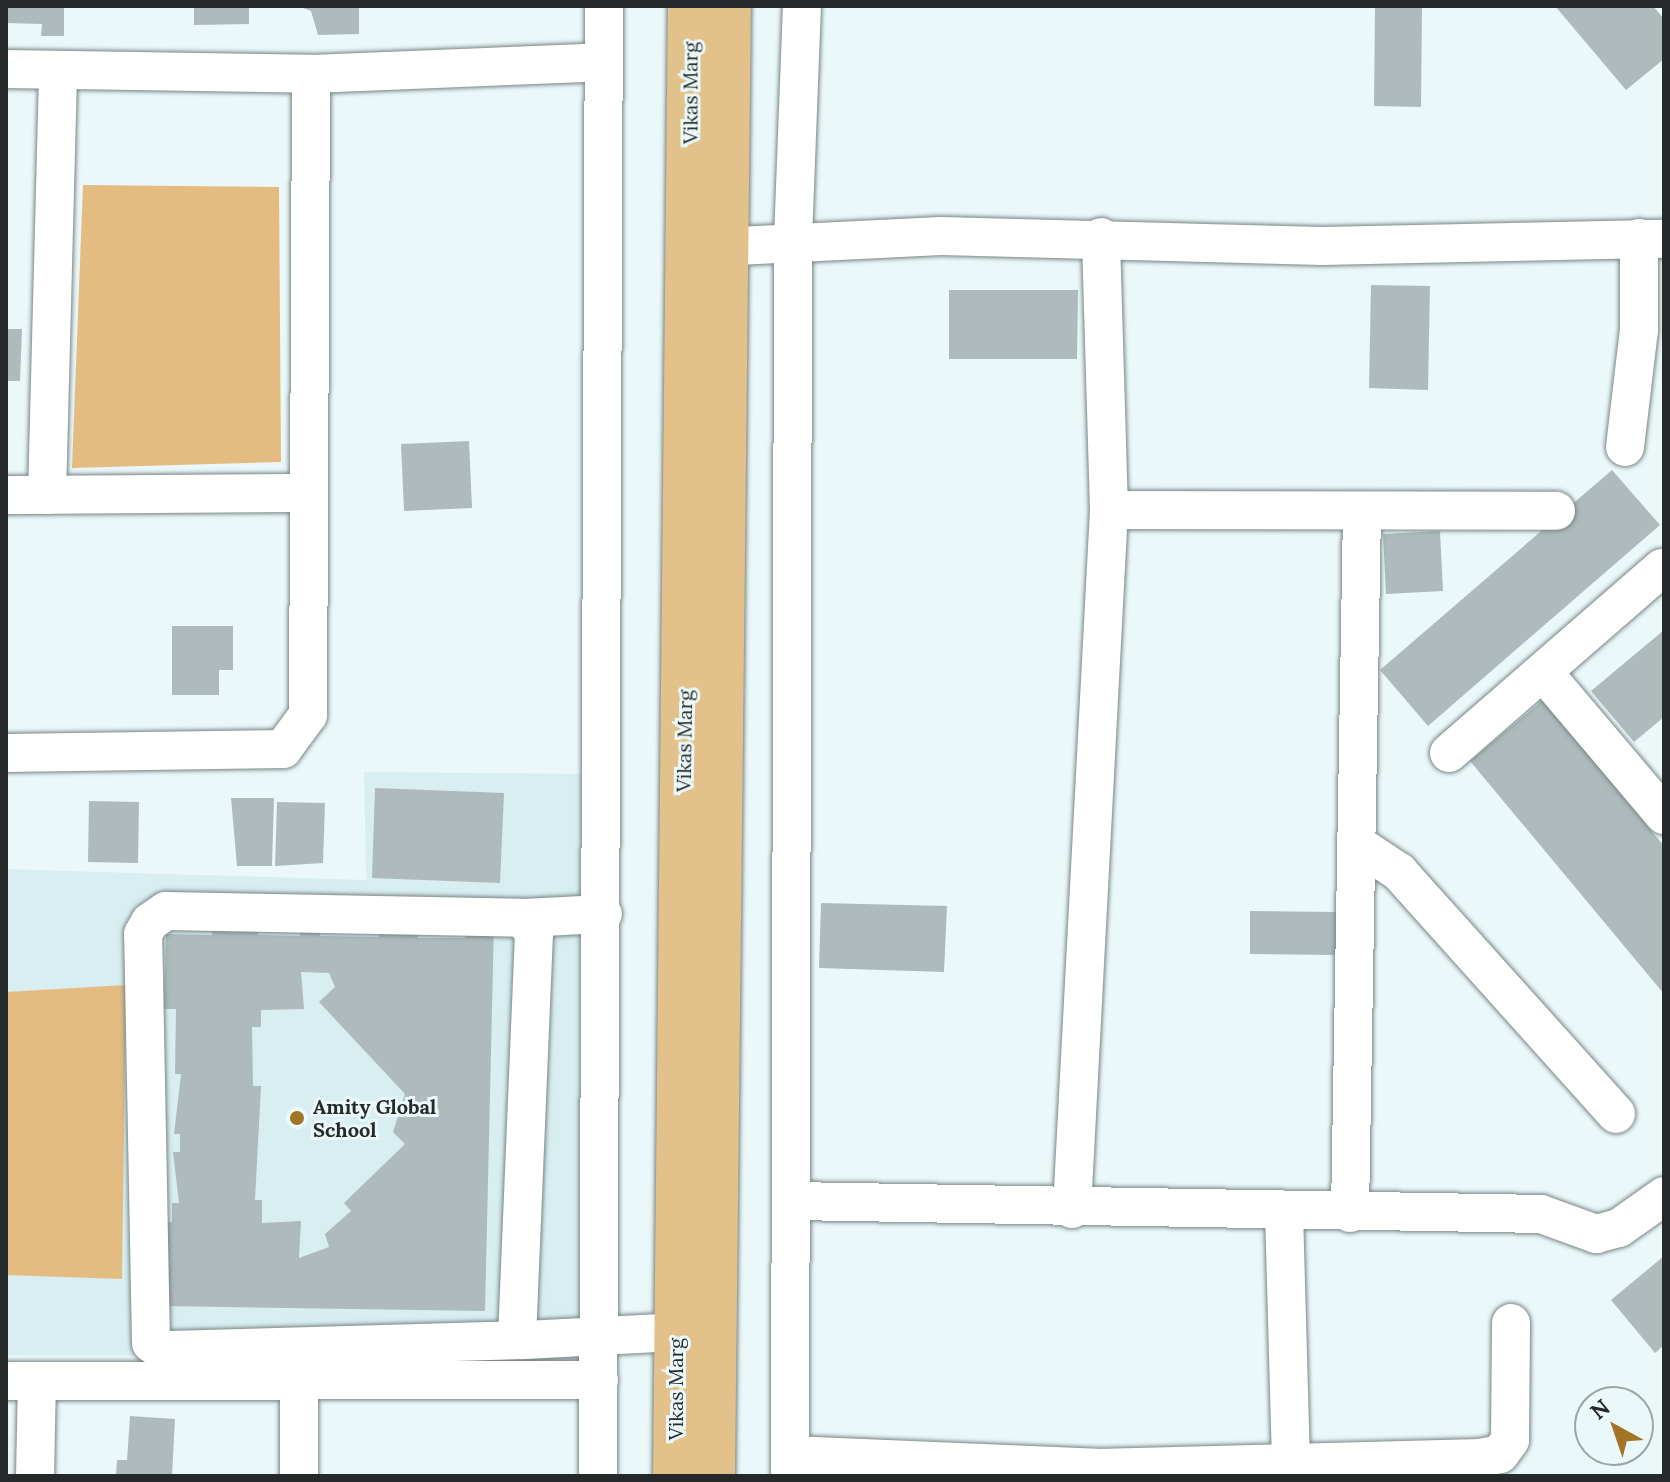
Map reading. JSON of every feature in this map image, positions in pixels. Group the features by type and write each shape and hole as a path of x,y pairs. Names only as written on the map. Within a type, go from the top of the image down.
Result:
{"main road":[{"name":"Vikas Marg","path":"690,6 708,248 713,1476"},
{"name":"Vikas Marg","path":"675,1476 676,1332 708,248 729,6"}],"street":[{"path":"598,1476 603,914 604,6"},
{"path":"802,6 793,239 790,1466 1097,1472 1500,1454 1510,1440 1511,1323"},
{"path":"6,69 311,74 604,62"},
{"path":"47,495 58,72"},
{"path":"6,753 283,749 298,736 309,689 306,493 311,74"},
{"path":"708,248 793,239 1101,237 1322,246 1652,238 1625,447"},
{"path":"1072,1209 1109,510 1101,237"},
{"path":"6,495 306,493"},
{"path":"1109,510 1362,514 1556,511"},
{"path":"1350,1213 1360,846 1362,514"},
{"path":"1449,753 1662,568"},
{"path":"1544,673 1664,815"},
{"path":"1360,846 1399,872 1616,1114"},
{"path":"603,914 523,918 166,911 143,934 146,1334 151,1343 161,1350 525,1340 676,1332"},
{"path":"523,918 534,933 516,1321 525,1340"},
{"path":"792,1201 1072,1209 1541,1214 1596,1234 1619,1228 1664,1196"},
{"path":"1284,1212 1291,1463"},
{"path":"35,1476 22,1381 299,1384 599,1380"},
{"path":"299,1384 299,1476"}],"shaded area":[{"path":"83,185 279,187 281,462 72,468"},
{"name":"Amity Global School","path":"364,772 591,774 586,1357 6,1355 6,869 366,880"},
{"path":"126,985 122,1279 6,1275 6,992"}],"building":[{"path":"6,6 64,6 64,36 41,36 42,24 6,23"},
{"path":"194,6 249,6 249,24 194,25"},
{"path":"298,6 359,6 359,34 318,35 311,11"},
{"path":"1375,6 1422,6 1421,107 1374,106"},
{"path":"1555,6 1653,6 1664,19 1664,59 1626,90"},
{"path":"1371,285 1430,286 1428,390 1369,388"},
{"path":"949,290 1078,290 1077,359 949,359"},
{"path":"6,329 22,329 20,381 6,381"},
{"path":"469,441 472,508 404,511 401,444"},
{"path":"1612,470 1660,525 1428,726 1380,670"},
{"path":"1440,531 1443,591 1386,594 1383,534"},
{"path":"172,626 233,626 233,670 219,670 219,695 172,695"},
{"path":"1664,630 1664,717 1634,742 1591,691"},
{"path":"1543,700 1664,846 1664,994 1470,761"},
{"path":"375,788 504,793 500,883 372,878"},
{"path":"231,798 274,798 272,866 237,866"},
{"path":"89,801 139,802 138,863 88,862"},
{"path":"277,802 325,803 323,863 275,866"},
{"path":"821,903 947,906 944,972 819,968"},
{"path":"1250,911 1337,912 1336,955 1250,954"},
{"path":"300,920 321,920 320,936 379,937 379,923 419,923 418,938 465,938 465,923 494,923 485,1311 163,1306 165,1222 172,1222 172,1203 179,1203 173,1152 180,1152 180,1134 174,1134 181,1074 175,1074 176,1009 164,1009 166,934 212,935 212,923 258,923 258,935 300,936","holes":["301,972 329,973 335,987 319,1002 405,1094 393,1132 405,1144 344,1203 351,1211 325,1234 329,1247 299,1258 301,1221 262,1223 262,1200 255,1200 261,1086 253,1086 252,1027 261,1027 261,1010 304,1009"]},
{"path":"1664,1256 1664,1345 1655,1353 1611,1300"},
{"path":"130,1416 175,1419 172,1476 116,1476 117,1460 127,1460"}],"place":[{"name":"Amity Global School","path":"297,1118"}]}
